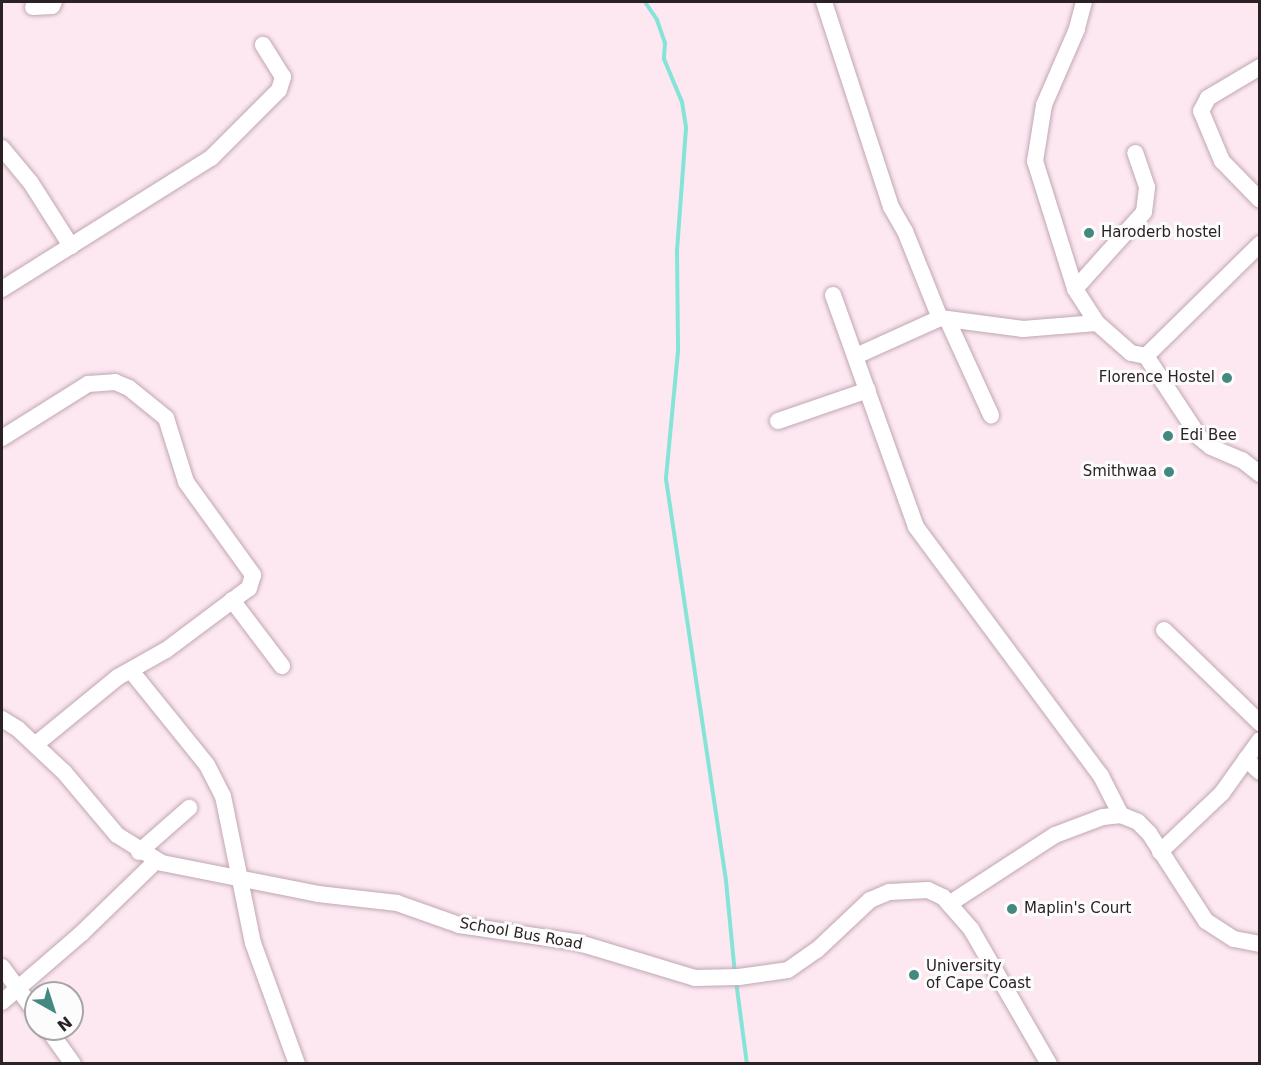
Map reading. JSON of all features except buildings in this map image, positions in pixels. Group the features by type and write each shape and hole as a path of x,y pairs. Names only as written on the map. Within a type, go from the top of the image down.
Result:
{"street":[{"path":"33,7 52,6 54,2"},
{"path":"824,2 891,207 905,231 944,318 992,415"},
{"path":"1084,2 1077,29 1044,105 1035,161 1075,289 1097,323 1131,353 1146,356 1200,438 1211,447 1242,460 1260,474"},
{"path":"2,289 211,158 279,90 283,77 263,45"},
{"path":"1260,67 1208,98 1201,111 1222,161 1260,200"},
{"path":"2,148 31,183 71,246"},
{"path":"1075,289 1144,212 1147,187 1135,153"},
{"path":"1146,356 1260,244"},
{"path":"833,295 916,527 1101,776 1121,815"},
{"path":"856,356 944,318 1023,330 1097,323"},
{"path":"2,438 88,384 115,382 154,405 166,418 186,482 252,568 253,584 132,672 118,677 35,745"},
{"path":"778,421 868,390"},
{"path":"232,600 282,666"},
{"path":"1164,630 1260,723"},
{"path":"132,672 207,765 223,796 253,943 297,1064"},
{"name":"School Bus Road","path":"2,719 35,745 72,780 108,827 139,852 156,861 183,870 318,894 397,903 459,925 576,942 687,976 732,978 771,974 798,965 870,900 889,892 928,890 949,904 971,929 1049,1064"},
{"path":"1160,852 1222,793 1260,740"},
{"path":"1246,759 1260,772"},
{"path":"139,852 189,808"},
{"path":"949,904 1055,835 1077,825 1121,815 1138,822 1206,921 1234,939 1260,944"},
{"path":"2,1002 156,861"},
{"path":"2,967 24,997"},
{"path":"57,1041 73,1064"}],"waterway":[{"path":"645,2 657,20 665,43 664,59 682,102 686,128 677,250 678,351 666,479 726,881 735,974"},
{"path":"736,981 747,1064"}],"place":[{"name":"Haroderb hostel","path":"1089,233"},
{"name":"Florence Hostel","path":"1227,378"},
{"name":"Edi Bee","path":"1168,436"},
{"name":"Smithwaa","path":"1169,472"},
{"name":"Maplin's Court","path":"1012,909"},
{"name":"University of Cape Coast","path":"914,975"}]}
